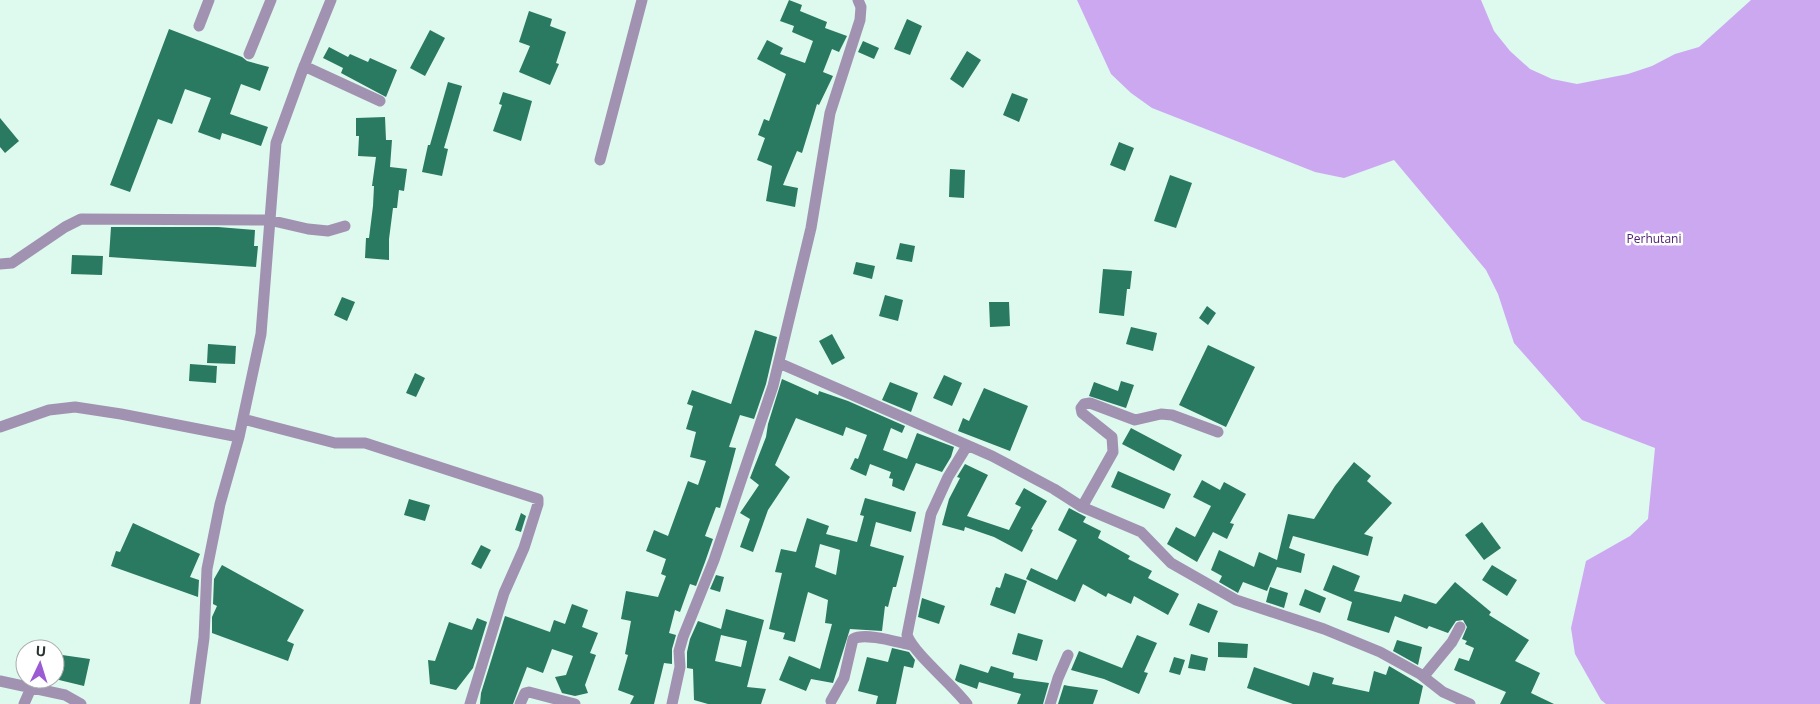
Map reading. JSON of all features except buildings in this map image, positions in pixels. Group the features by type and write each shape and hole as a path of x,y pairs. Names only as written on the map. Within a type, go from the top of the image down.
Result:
{"street":[{"path":"199,26 209,0"},
{"path":"249,54 271,0"},
{"path":"195,704 204,638 207,569 220,504 239,437 261,334 276,143 304,66 332,0"},
{"path":"600,160 642,0"},
{"path":"672,704 683,636 714,560 773,386 811,228 830,113 860,20 863,2"},
{"path":"304,66 380,101"},
{"path":"0,264 12,263 64,227 81,219 269,220 308,229 328,231 345,226"},
{"path":"778,363 967,446 1054,489 1082,507 1141,532 1171,563 1236,600 1324,629 1380,652 1424,676 1432,686 1470,704"},
{"path":"1082,507 1113,452 1112,438 1082,413 1084,404 1090,403 1136,420 1161,414 1172,415 1218,432"},
{"path":"0,427 49,410 75,407 239,437"},
{"path":"243,420 330,442 365,443 538,500 526,543 504,593 470,704"},
{"path":"967,446 948,477 931,514 907,625 907,635 911,645 955,689 967,704"},
{"path":"1424,676 1452,642 1460,627"},
{"path":"831,701 844,678 853,639 857,636 911,645"},
{"path":"1050,704 1068,655"},
{"path":"0,682 15,685"},
{"path":"24,704 31,689"},
{"path":"35,689 65,696 81,704"},
{"path":"520,704 525,693 529,692 575,704"}],"green space":[{"name":"Perhutani","path":"1077,0 1481,0 1494,31 1510,51 1530,69 1552,79 1577,84 1628,74 1652,66 1675,54 1699,47 1751,0 1820,0 1820,704 1606,704 1601,700 1575,654 1571,628 1586,561 1630,536 1648,519 1655,448 1582,420 1514,343 1498,294 1486,270 1394,160 1344,178 1315,172 1152,108 1131,93 1111,74"}]}
